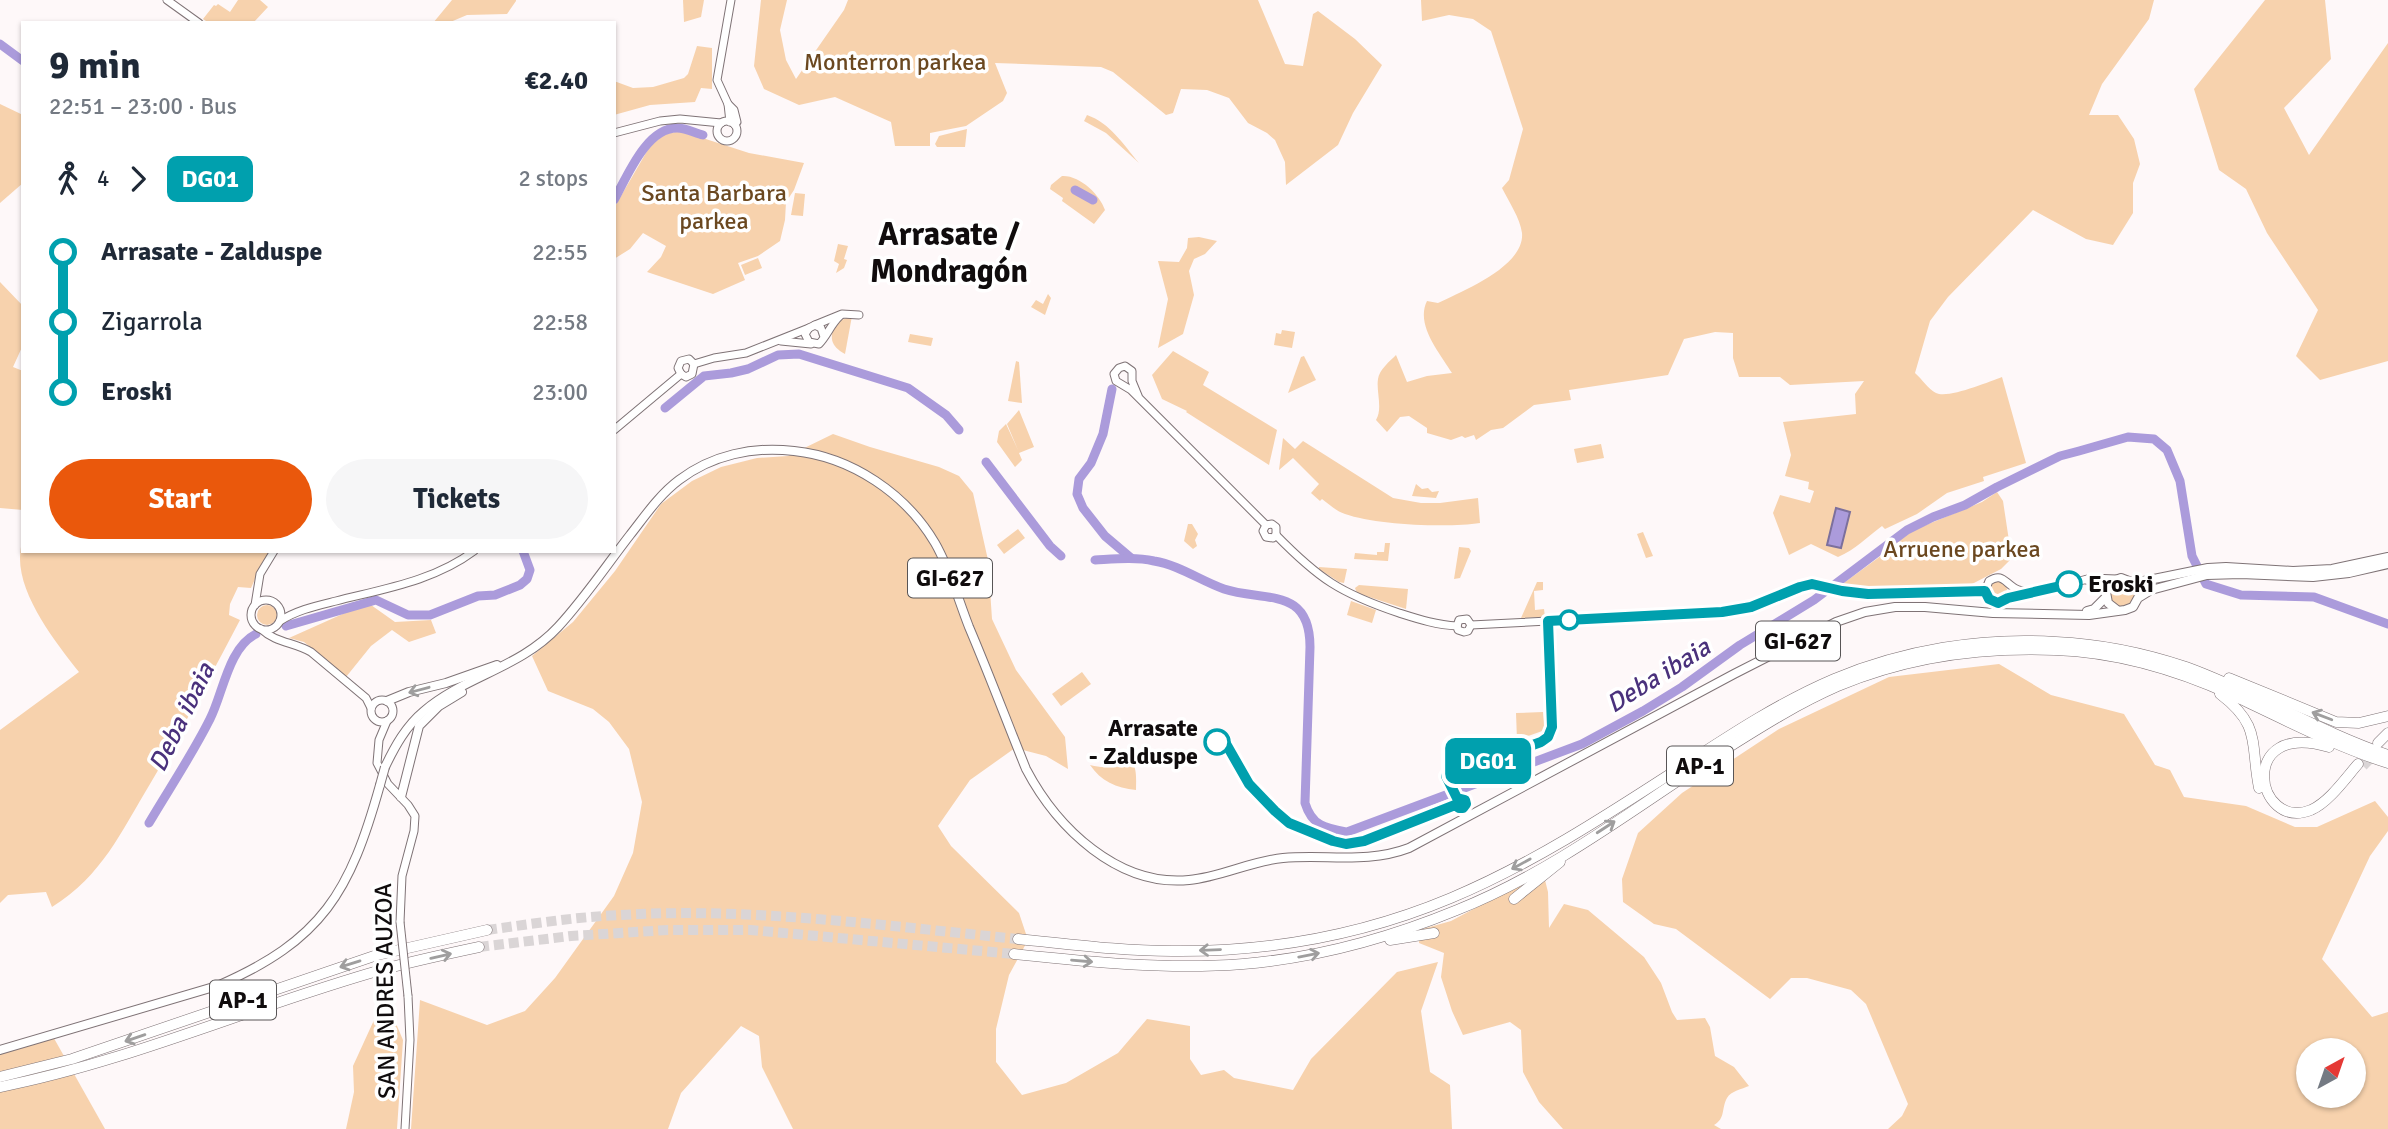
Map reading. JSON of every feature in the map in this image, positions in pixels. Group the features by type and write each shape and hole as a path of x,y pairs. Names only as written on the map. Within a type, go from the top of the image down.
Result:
{"highway":[{"name":"AP-1","path":"1018,939 1171,951 1224,950 1297,943 1346,932 1449,898 1503,874 1782,705 1834,679 1920,652 1980,643 2056,642 2120,649 2186,667 2329,732 2385,752"},
{"path":"2120,649 2142,651 2194,665 2336,722 2359,723 2388,716"},
{"name":"AP-1","path":"1014,954 1136,965 1242,964 1309,955 1366,942 1458,910 1512,885 1788,711 1839,686 1908,663 1982,650 2058,650 2117,657 2211,687 2325,740 2385,752"},
{"path":"2211,687 2236,706 2244,716 2253,735 2259,788 2268,805 2283,815 2304,817 2319,811 2330,802 2360,765 2323,802 2308,811 2291,811 2276,804 2265,789 2263,779 2266,763 2279,748 2288,743 2318,743 2356,757 2385,752 2388,733"},
{"path":"1514,899 1579,845"},
{"name":"AP-1","path":"0,1077 72,1059 377,955 487,930"},
{"path":"1366,942 1434,933"},
{"name":"AP-1","path":"0,1087 128,1054 379,971 479,947"}],"main road":[{"name":"GI-627","path":"616,553 651,508 677,481 700,466 732,454 766,449 800,451 838,461 872,478 891,492 923,526 936,545 1035,787 1069,830 1102,855 1146,876 1177,880 1188,880 1280,858 1365,858 1409,848 1734,674 1836,622 1865,611 1895,607 2089,615 2129,609 2138,598 2190,575"},
{"name":"GI-627","path":"0,1050 217,986 250,972 283,952 319,918 348,877 364,840 385,767 402,735 423,712 447,695 529,652 558,627 616,553"},
{"name":"GI-627","path":"2077,613 2094,609 2116,579 2126,579 2134,583 2218,571 2312,571 2388,557"},
{"name":"GI-627","path":"2218,571 2313,578 2388,564"},
{"path":"2134,583 2138,598"},
{"path":"2106,594 2108,603 2117,610"},
{"path":"383,701 395,700 409,692 464,677 529,652"},
{"path":"401,797 419,726 439,706 498,670"}],"street":[{"path":"167,0 196,21"},
{"path":"616,132 660,121 737,122 737,117 727,104 717,79 732,0"},
{"path":"698,122 716,132 722,141 730,141 737,134 732,123"},
{"path":"716,132 721,123"},
{"path":"694,364 746,353 848,313 859,315"},
{"path":"780,341 819,344 840,316"},
{"path":"812,327 821,328 824,337"},
{"path":"811,344 805,336 812,327"},
{"path":"681,360 690,360 695,369 692,374 681,374 678,366 681,360"},
{"path":"616,428 681,374"},
{"path":"1128,383 1139,398 1266,525 1263,531 1266,537 1273,538 1276,535 1312,571 1346,593 1420,620 1457,626 1464,632 1468,631 1471,625 1722,612 1751,607 1806,585 1868,594 1985,591"},
{"path":"273,553 262,568 252,612 253,620 278,641 312,652 366,698 371,708 383,701"},
{"path":"261,629 269,629 305,609 431,576 457,564 471,553"},
{"path":"1985,591 1993,578 2003,578 2010,585 2030,593"},
{"path":"1985,591 1992,601 1998,603 2008,598 2091,578 2116,579"},
{"path":"2085,580 2096,583 2106,594"},
{"path":"258,584 263,594 278,606 305,609"},
{"path":"2008,598 2011,593 2010,585"},
{"path":"255,605 270,601"},
{"path":"278,606 281,613 276,634 285,642"},
{"path":"347,682 383,701"},
{"name":"SAN ANDRES AUZOA","path":"383,701 393,711 379,740 377,763 388,784 414,813 415,820 402,876 400,922 410,1040 405,1129"},
{"name":"SAN ANDRES AUZOA","path":"371,708 379,740"},
{"path":"374,719 387,721"}],"green space":[{"path":"238,0 260,0 268,7 255,21 203,19 214,5 218,4 230,12"},
{"path":"452,0 516,0 507,14 467,15 453,21 435,21"},
{"path":"683,0 704,0 701,17 684,22"},
{"name":"Monterron parkea","path":"761,0 787,0 780,30 786,60 796,79 844,10 848,0 1258,0 1285,64 1303,66 1313,14 1318,11 1355,39 1382,65 1353,113 1338,145 1286,185 1285,162 1275,140 1248,123 1229,98 1207,90 1181,89 1173,113 1166,115 1113,72 1101,67 995,63 1007,93 1003,101 966,126 930,133 930,146 895,146 891,122 835,97 799,105 764,89 754,66"},
{"path":"1421,0 2154,0 2149,19 2102,84 2089,115 2118,115 2134,139 2140,164 2133,183 2133,213 2113,245 2086,239 2033,210 1948,297 1930,321 1915,373 1933,391 1942,394 1968,389 2002,377 2026,463 1983,477 1984,481 1947,493 1917,514 1885,529 1882,526 1838,557 1811,544 1789,555 1773,513 1780,495 1810,503 1814,491 1808,489 1809,482 1785,476 1791,455 1783,422 1856,414 1855,394 1864,381 1790,385 1780,377 1739,377 1733,358 1733,333 1715,332 1684,339 1668,375 1569,390 1571,400 1534,405 1503,428 1491,430 1476,440 1474,435 1451,440 1427,433 1427,428 1409,416 1400,417 1387,432 1376,420 1379,410 1378,379 1396,355 1407,382 1452,373 1426,329 1424,310 1427,301 1438,303 1490,276 1514,256 1522,233 1517,216 1502,188 1509,180 1523,129 1491,31 1473,19 1449,15 1422,21"},
{"path":"2265,0 2325,0 2331,59 2284,108 2309,155 2388,43 2388,361 2320,380 2296,356 2318,310 2267,233 2246,189 2219,170 2194,89"},
{"path":"697,46 712,48 712,89 701,88 695,102 650,105 616,114 616,82 633,88 653,87 684,78 688,74"},
{"path":"0,104 21,114 21,185 0,203"},
{"path":"1087,115 1103,123 1139,163 1106,133 1084,121"},
{"path":"967,129 965,147 937,147 935,144 939,136"},
{"name":"Santa Barbara parkea","path":"681,131 749,153 804,163 794,190 786,202 780,241 758,256 738,263 745,280 713,294 647,272 661,257 666,246 643,233 630,249 616,258 616,205 650,146 665,134"},
{"path":"1062,176 1082,182 1099,198 1105,210 1094,224 1050,189"},
{"path":"795,193 805,194 803,216 791,215"},
{"path":"1199,237 1217,241 1205,254 1194,259 1189,271 1194,295 1183,334 1158,348 1168,299 1158,261 1179,262 1187,248 1188,238"},
{"path":"838,244 848,246 844,268 836,273 839,264 834,261"},
{"path":"758,258 762,268 745,275 741,265"},
{"path":"0,282 21,304 21,349 13,367 21,370 21,510 0,508"},
{"path":"1048,294 1051,298 1045,315 1031,307 1036,300 1043,304"},
{"path":"852,316 845,354 832,341 832,332 836,322"},
{"path":"1282,330 1295,332 1292,348 1274,345 1276,333 1281,334"},
{"path":"910,334 933,338 931,346 908,342"},
{"path":"1173,351 1209,372 1203,385 1277,430 1269,465 1187,411 1162,399 1152,375"},
{"path":"1304,356 1316,380 1288,393 1301,357"},
{"path":"1016,361 1019,362 1022,403 1008,401"},
{"path":"1019,410 1034,447 1019,453 1022,460 1015,467 997,442 999,431 1006,424 1018,450 1007,424"},
{"path":"833,434 939,467 959,476 973,493 988,560 992,619 1016,670 1065,737 1068,769 1046,756 1015,748 970,780 938,826 951,846 1019,913 1028,940 1009,975 996,1029 996,1062 1022,1095 1066,1083 1118,1053 1147,1019 1190,1026 1190,1059 1201,1075 1224,1070 1234,1078 1293,1090 1311,1059 1397,972 1438,962 1421,1011 1430,1072 1450,1085 1452,1129 793,1129 762,1067 759,1036 741,1026 681,1093 668,1129 411,1129 420,1000 487,1025 525,1011 555,978 614,896 633,853 642,802 629,749 609,722 593,709 548,691 532,656 573,622 615,571 661,504 692,481 721,467 757,458 788,456"},
{"path":"1283,438 1295,449 1303,441 1393,498 1440,503 1478,498 1480,523 1412,524 1375,521 1342,513 1311,493 1319,484 1293,458 1279,470"},
{"path":"1601,444 1604,458 1577,463 1574,449"},
{"path":"1416,484 1422,489 1439,491 1436,498 1412,496"},
{"name":"Arruene parkea","path":"1997,492 2003,501 2011,554 2011,559 2001,569 1972,584 1906,588 1841,585 1909,532 1982,502"},
{"path":"1188,524 1192,524 1198,534 1195,540 1197,546 1193,549 1184,541"},
{"path":"1018,529 1025,538 1004,554 997,545"},
{"path":"1643,532 1653,556 1646,558 1637,534"},
{"path":"1385,543 1390,543 1388,561 1354,559 1355,553 1377,555 1377,552 1384,552"},
{"path":"1459,547 1469,548 1471,551 1460,578 1454,579"},
{"path":"21,550 21,553 270,553 251,588 238,587 230,604 229,615 240,620 119,836 84,881 52,907 46,892 8,895 0,903 0,730 79,672 32,603 21,572 20,557"},
{"path":"1319,567 1347,569 1344,583 1339,582"},
{"path":"1998,581 2004,584 2007,590 2004,596 1998,599 1992,596 1989,590 1992,584"},
{"path":"2122,581 2131,585 2135,594 2131,603 2122,607 2113,603 2109,594 2113,585"},
{"path":"1537,582 1543,582 1543,590 1534,591 1535,610 1544,609 1545,617 1521,618"},
{"path":"1359,585 1408,589 1406,609 1357,593 1355,588"},
{"path":"1351,601 1376,610 1372,623 1347,615"},
{"path":"267,605 274,608 277,615 274,622 267,625 260,622 257,615 260,608"},
{"path":"371,605 395,622 431,620 436,633 409,642 392,630 371,646 346,677 304,642 289,638 356,608"},
{"path":"1999,664 2051,695 2124,714 2155,765 2170,770 2184,797 2246,806 2295,827 2317,827 2375,801 2388,817 2388,831 2370,856 2322,959 2372,1017 2388,1012 2388,1129 1888,1129 1902,1116 1908,1104 1866,1004 1851,990 1807,978 1791,978 1770,999 1676,929 1654,924 1623,902 1622,879 1638,833 1682,793 1779,729 1889,677"},
{"path":"1082,672 1091,684 1061,706 1052,694"},
{"path":"1543,712 1545,730 1517,740 1516,713"},
{"path":"1126,757 1133,763 1136,790 1110,783 1090,765 1106,767"},
{"path":"1543,872 1548,892 1549,928 1564,904 1588,910 1644,957 1661,983 1677,1020 1705,1018 1710,1027 1715,1056 1734,1067 1749,1086 1727,1098 1722,1116 1714,1125 1721,1129 1563,1129 1539,1102 1523,1072 1521,1030 1510,1022 1463,1035 1441,977 1444,953 1419,943 1419,930 1451,921"},
{"path":"380,1007 389,1007 403,1040 397,1129 346,1129 354,1092 353,1066"},
{"path":"51,1033 105,1129 0,1129 0,1053 20,1049"}],"shaded area":[{"path":"1836,508 1850,512 1841,548 1827,545"}],"waterway":[{"path":"0,44 21,60"},
{"path":"616,196 631,167 656,136 677,128 703,135"},
{"path":"1075,190 1093,200"},
{"name":"Deba ibaia","path":"665,408 704,376 748,369 778,355 799,354 908,388 946,415 959,430"},
{"path":"1112,389 1103,434 1091,463 1079,479 1077,494 1083,508 1105,536 1131,558"},
{"name":"Deba ibaia","path":"1095,560 1132,559 1163,563 1224,589 1282,600 1293,605 1302,614 1308,628 1310,647 1305,803 1311,817 1320,825 1347,832 1582,744 1682,687 1740,645 1814,600 1907,530 1965,505 2060,456 2128,437 2154,439 2167,450 2180,481 2192,556 2206,584 2241,595 2314,597 2388,624"},
{"name":"Deba ibaia","path":"986,462 1050,546 1061,556"},
{"name":"Deba ibaia","path":"286,626 376,600 408,615 430,615 478,596 495,595 520,585 527,579 530,570 524,553"},
{"name":"Deba ibaia","path":"149,823 210,719 233,660 239,650 256,634"}],"tunnel":[{"path":"2363,766 2383,745"},
{"path":"487,930 603,916 670,913 819,919 1018,939"},
{"path":"479,947 571,936 668,930 751,930 1014,954"}],"bus line":[{"name":"DG01","path":"1217,742 1225,742 1249,784 1289,823 1333,841 1354,843 1455,805 1463,808 1465,800 1457,798 1446,776 1541,742 1548,737 1552,727 1548,621 1740,610 1812,584 1868,594 1985,591 1989,599 1998,603 2008,598 2069,584"}],"place":[{"name":"Eroski","path":"2069,584"},
{"name":"Arrasate - Zalduspe","path":"1217,742"}],"district":[{"name":"Arrasate / Mondragón","path":"949,252"}]}
